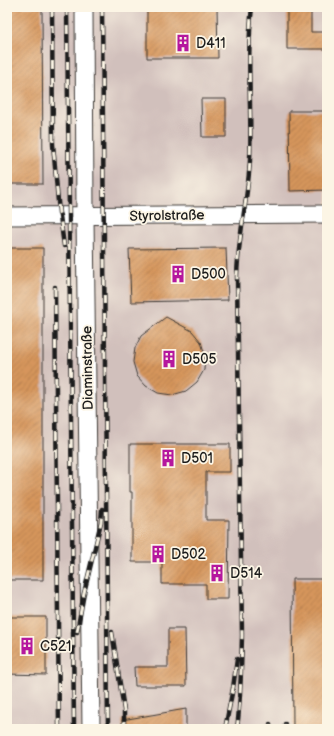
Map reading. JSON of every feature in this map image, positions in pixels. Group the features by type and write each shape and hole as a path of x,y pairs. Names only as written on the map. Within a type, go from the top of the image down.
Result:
{"street":[{"name":"Diaminstraße","path":"84,7 91,729"},
{"name":"Styrolstraße","path":"7,216 327,214"}],"shaded area":[{"path":"7,7 327,7 327,729 7,729"}],"building":[{"path":"7,7 42,7 43,184 7,184"},
{"path":"147,7 217,7 218,58 147,58"},
{"path":"287,7 311,7 311,32 327,32 327,49 287,49"},
{"path":"201,99 226,99 226,137 202,137"},
{"path":"289,111 327,111 327,190 290,191"},
{"path":"7,248 43,248 43,580 7,580"},
{"name":"D500","path":"226,248 228,300 131,302 129,249"},
{"name":"D505","path":"166,317 192,331 201,342 205,355 204,370 197,382 186,391 172,395 158,393 146,386 137,376 133,362 135,348 141,336"},
{"path":"130,444 230,444 230,472 206,472 206,520 229,520 228,599 206,599 206,584 162,584 162,562 132,562"},
{"path":"292,579 327,579 327,729 293,729"},
{"name":"C521","path":"7,617 46,617 46,675 7,674"},
{"path":"168,629 185,629 186,686 135,686 134,667 168,667"},
{"path":"186,709 186,729 123,729 122,720"}],"railway":[{"path":"52,7 53,144 59,213 64,246"},
{"path":"67,7 74,729"},
{"path":"102,7 108,729"},
{"path":"237,729 242,636 237,276 239,247 250,160 249,45 252,7"},
{"path":"55,287 59,729"},
{"path":"77,632 84,593 101,522 102,509"},
{"path":"112,632 124,710 124,729"},
{"path":"225,729 237,659"},
{"path":"270,724 270,729"},
{"path":"285,724 285,729"}],"place":[{"name":"D411","path":"183,43"},
{"name":"D500","path":"178,274"},
{"name":"D505","path":"169,359"},
{"name":"D501","path":"168,458"},
{"name":"D502","path":"158,554"},
{"name":"D514","path":"217,573"},
{"name":"C521","path":"27,646"}]}
